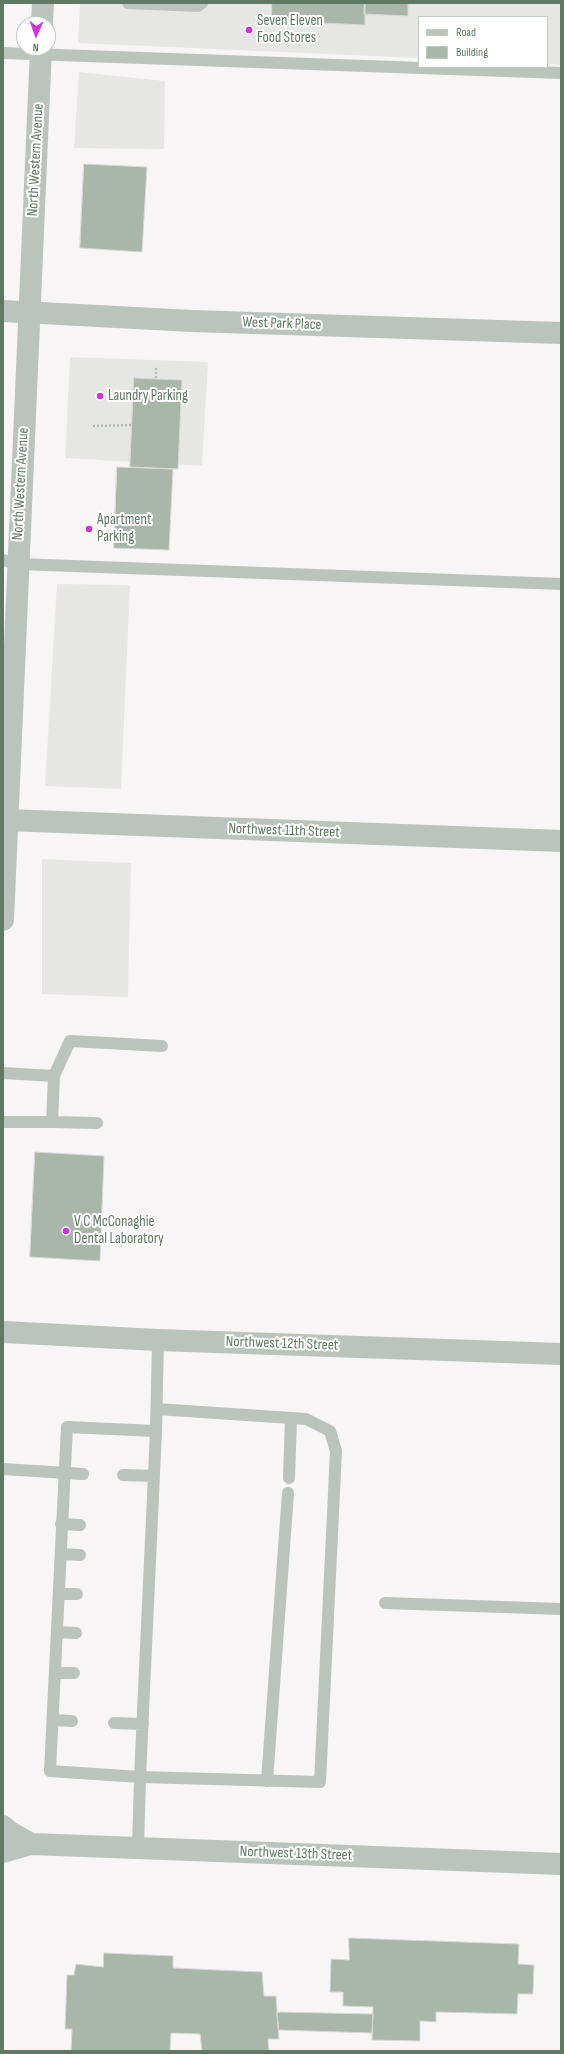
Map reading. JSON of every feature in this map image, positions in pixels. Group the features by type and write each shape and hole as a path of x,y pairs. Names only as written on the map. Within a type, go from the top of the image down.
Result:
{"street":[{"path":"42,16 43,3"},
{"name":"North Western Avenue","path":"3,920 7,820 10,562 29,312 41,56"},
{"name":"West Park Place","path":"3,311 192,321 561,333"},
{"name":"Northwest 11th Street","path":"7,820 561,841"},
{"name":"Northwest 12th Street","path":"3,1332 158,1340 561,1354"},
{"name":"Northwest 13th Street","path":"3,1826 10,1832 31,1844"},
{"name":"Northwest 13th Street","path":"3,1852 31,1844 561,1864"}],"lane":[{"path":"130,4 198,6 202,3"},
{"path":"3,53 16,52"},
{"path":"56,52 418,67"},
{"path":"443,68 561,73"},
{"path":"10,562 561,584"},
{"path":"52,1122 54,1076 70,1041 162,1046"},
{"path":"3,1073 54,1076"},
{"path":"3,1122 97,1124"},
{"path":"138,1848 140,1777 158,1409 158,1340"},
{"path":"156,1431 67,1427 61,1524 61,1554 50,1771 140,1777 320,1782 336,1452 330,1431 306,1419 158,1409"},
{"path":"289,1478 292,1418"},
{"path":"3,1469 83,1474"},
{"path":"123,1475 154,1476"},
{"path":"267,1781 288,1493"},
{"path":"61,1524 80,1525"},
{"path":"61,1554 80,1555"},
{"path":"59,1594 77,1594"},
{"path":"385,1604 561,1609"},
{"path":"57,1632 76,1634"},
{"path":"55,1672 74,1673"},
{"path":"53,1720 72,1721"},
{"path":"114,1723 143,1724"}],"path":[{"path":"156,368 156,379"},
{"path":"93,426 133,425"}],"shaded area":[{"name":"Seven Eleven Food Stores","path":"80,3 561,3 561,65 548,64 548,16 418,16 418,58 78,43"},
{"path":"79,72 165,81 164,149 74,148"},
{"path":"70,357 208,362 202,466 65,458"},
{"path":"57,584 130,585 121,789 45,786"},
{"path":"42,859 131,863 128,997 42,994"}],"building":[{"path":"272,3 365,3 365,25 272,21"},
{"path":"365,3 408,3 408,16 364,14"},
{"path":"84,164 147,167 142,252 80,248"},
{"path":"134,378 182,380 178,469 130,467"},
{"path":"117,467 173,469 169,550 114,548"},
{"name":"V C McConaghie Dental Laboratory","path":"35,1152 104,1156 100,1261 30,1257"},
{"path":"349,1938 519,1944 518,1964 534,1965 533,1994 518,1994 517,2014 436,2012 436,2022 420,2021 420,2041 372,2040 373,2007 343,2006 343,1992 330,1992 331,1959 349,1960"},
{"path":"104,1953 173,1956 173,1968 262,1972 264,1996 276,1996 279,2039 268,2039 269,2051 202,2051 200,2034 171,2033 170,2051 71,2051 72,2029 65,2029 67,1975 74,1975 76,1964 103,1967"},
{"path":"277,2012 373,2014 372,2033 279,2030"}],"place":[{"name":"Seven Eleven Food Stores","path":"249,30"},
{"name":"Laundry Parking","path":"100,396"},
{"name":"Apartment Parking","path":"89,529"},
{"name":"V C McConaghie Dental Laboratory","path":"66,1231"}]}
